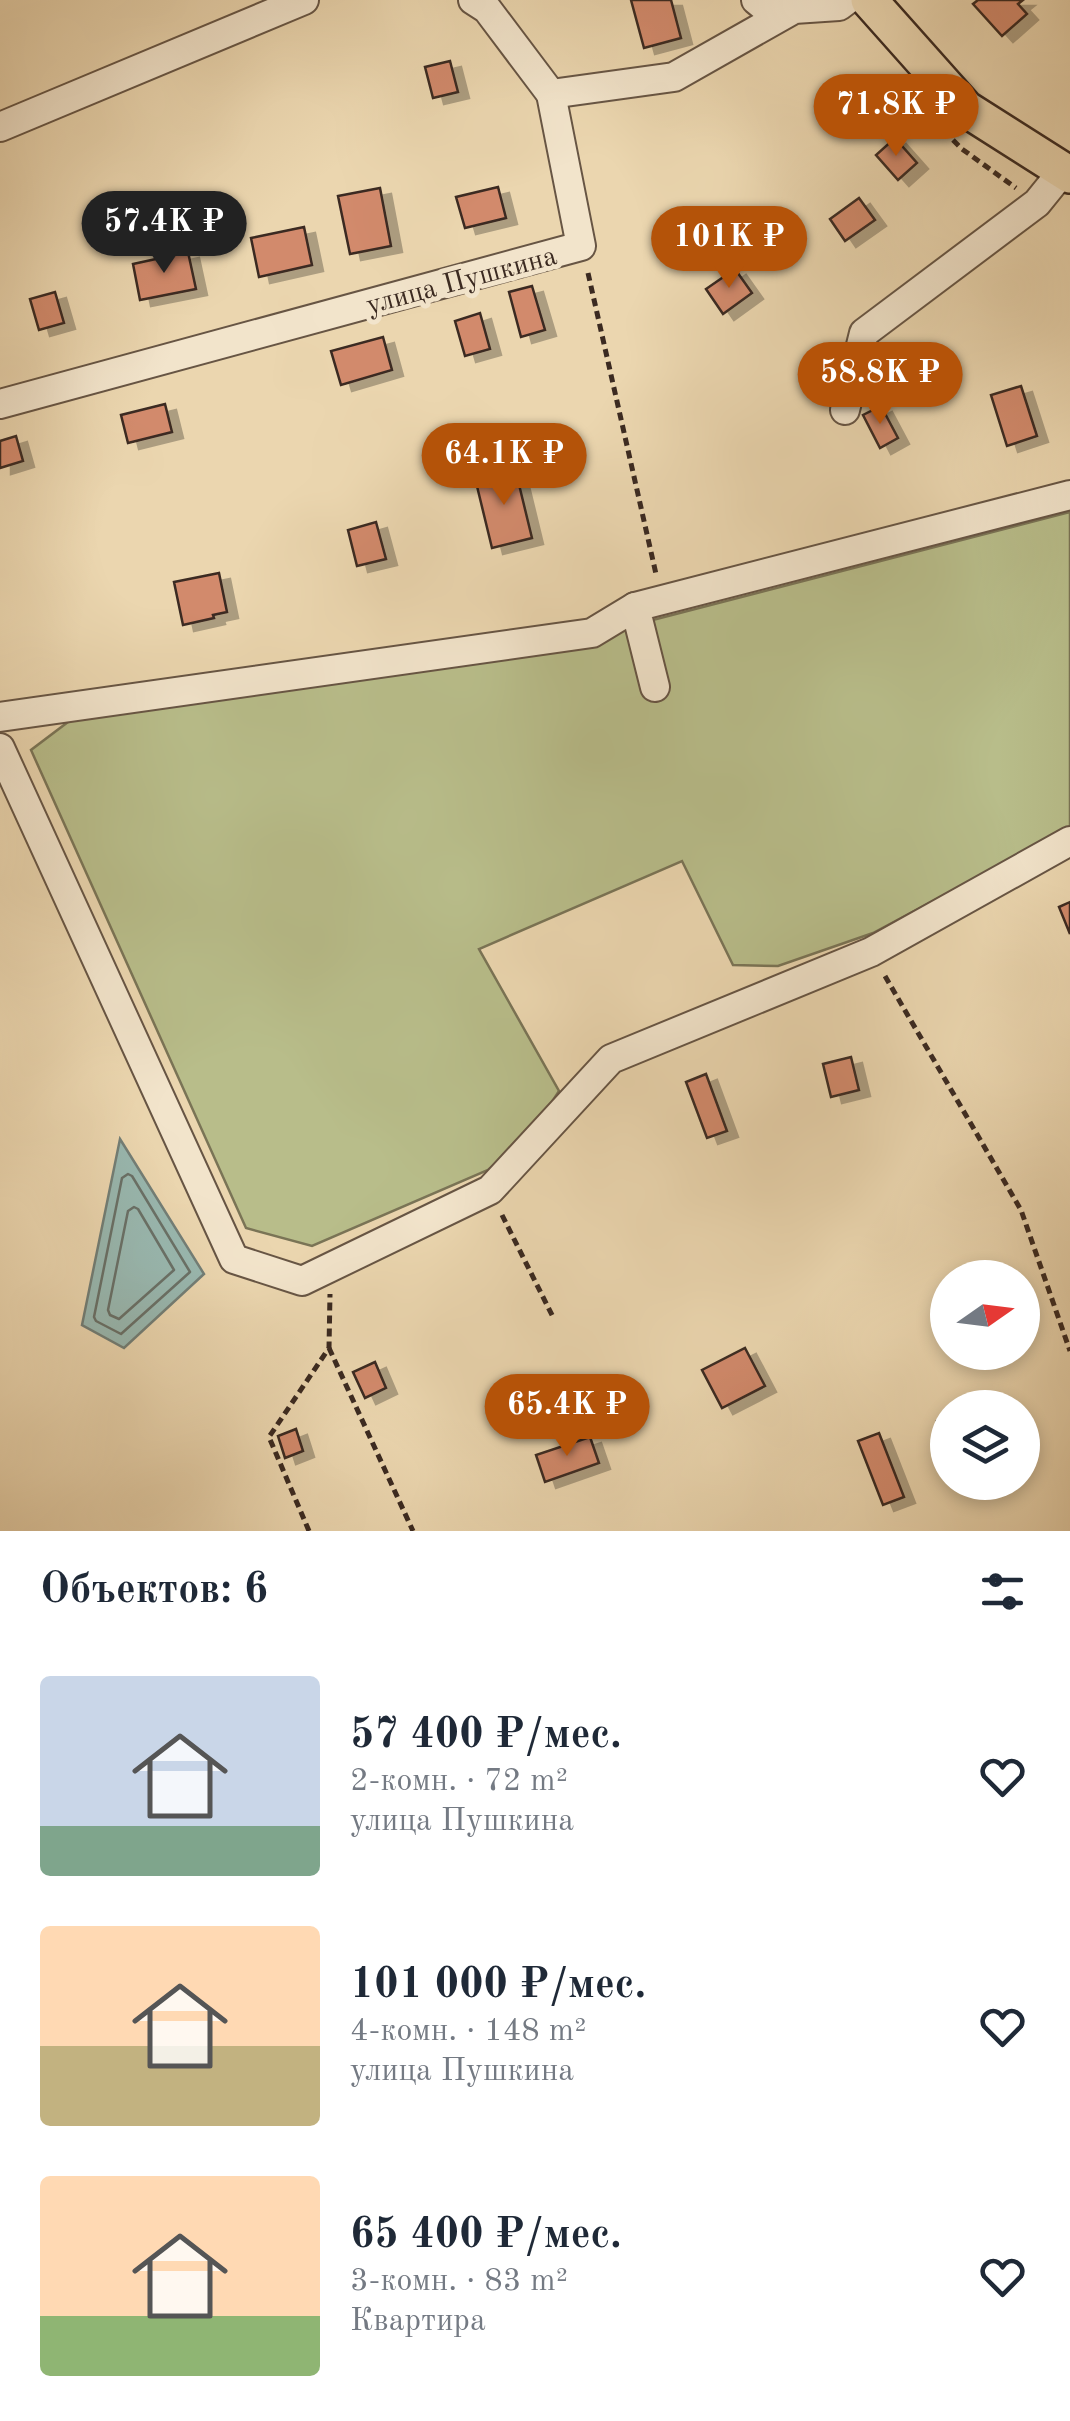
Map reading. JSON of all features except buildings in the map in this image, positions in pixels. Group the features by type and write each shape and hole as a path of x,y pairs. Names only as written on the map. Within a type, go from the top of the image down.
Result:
{"main road":[{"path":"869,0 966,109 1066,174"}],"street":[{"path":"0,127 304,0"},
{"path":"474,0 487,9 551,94 674,77 794,8"},
{"path":"756,0 768,9 839,6 847,0"},
{"name":"улица Пушкина","path":"0,404 581,246 551,94"},
{"path":"844,410 864,332 1037,203 1066,174"},
{"path":"0,717 592,633 649,604 1070,495"},
{"path":"649,604 655,687"},
{"path":"0,748 234,1259 302,1281 490,1190 611,1059 870,952 1070,841"}],"path":[{"path":"581,246 649,604"},
{"path":"870,952 1021,1210 1070,1351"},
{"path":"490,1190 553,1317"},
{"path":"331,1266 328,1348 414,1531"},
{"path":"309,1531 269,1437 328,1348"}],"green space":[{"path":"1070,512 1070,828 873,933 778,966 733,965 682,861 479,949 559,1091 532,1133 488,1170 312,1246 246,1228 31,750 72,719 591,636"}],"water":[{"path":"120,1139 204,1274 124,1348 82,1325"}]}
